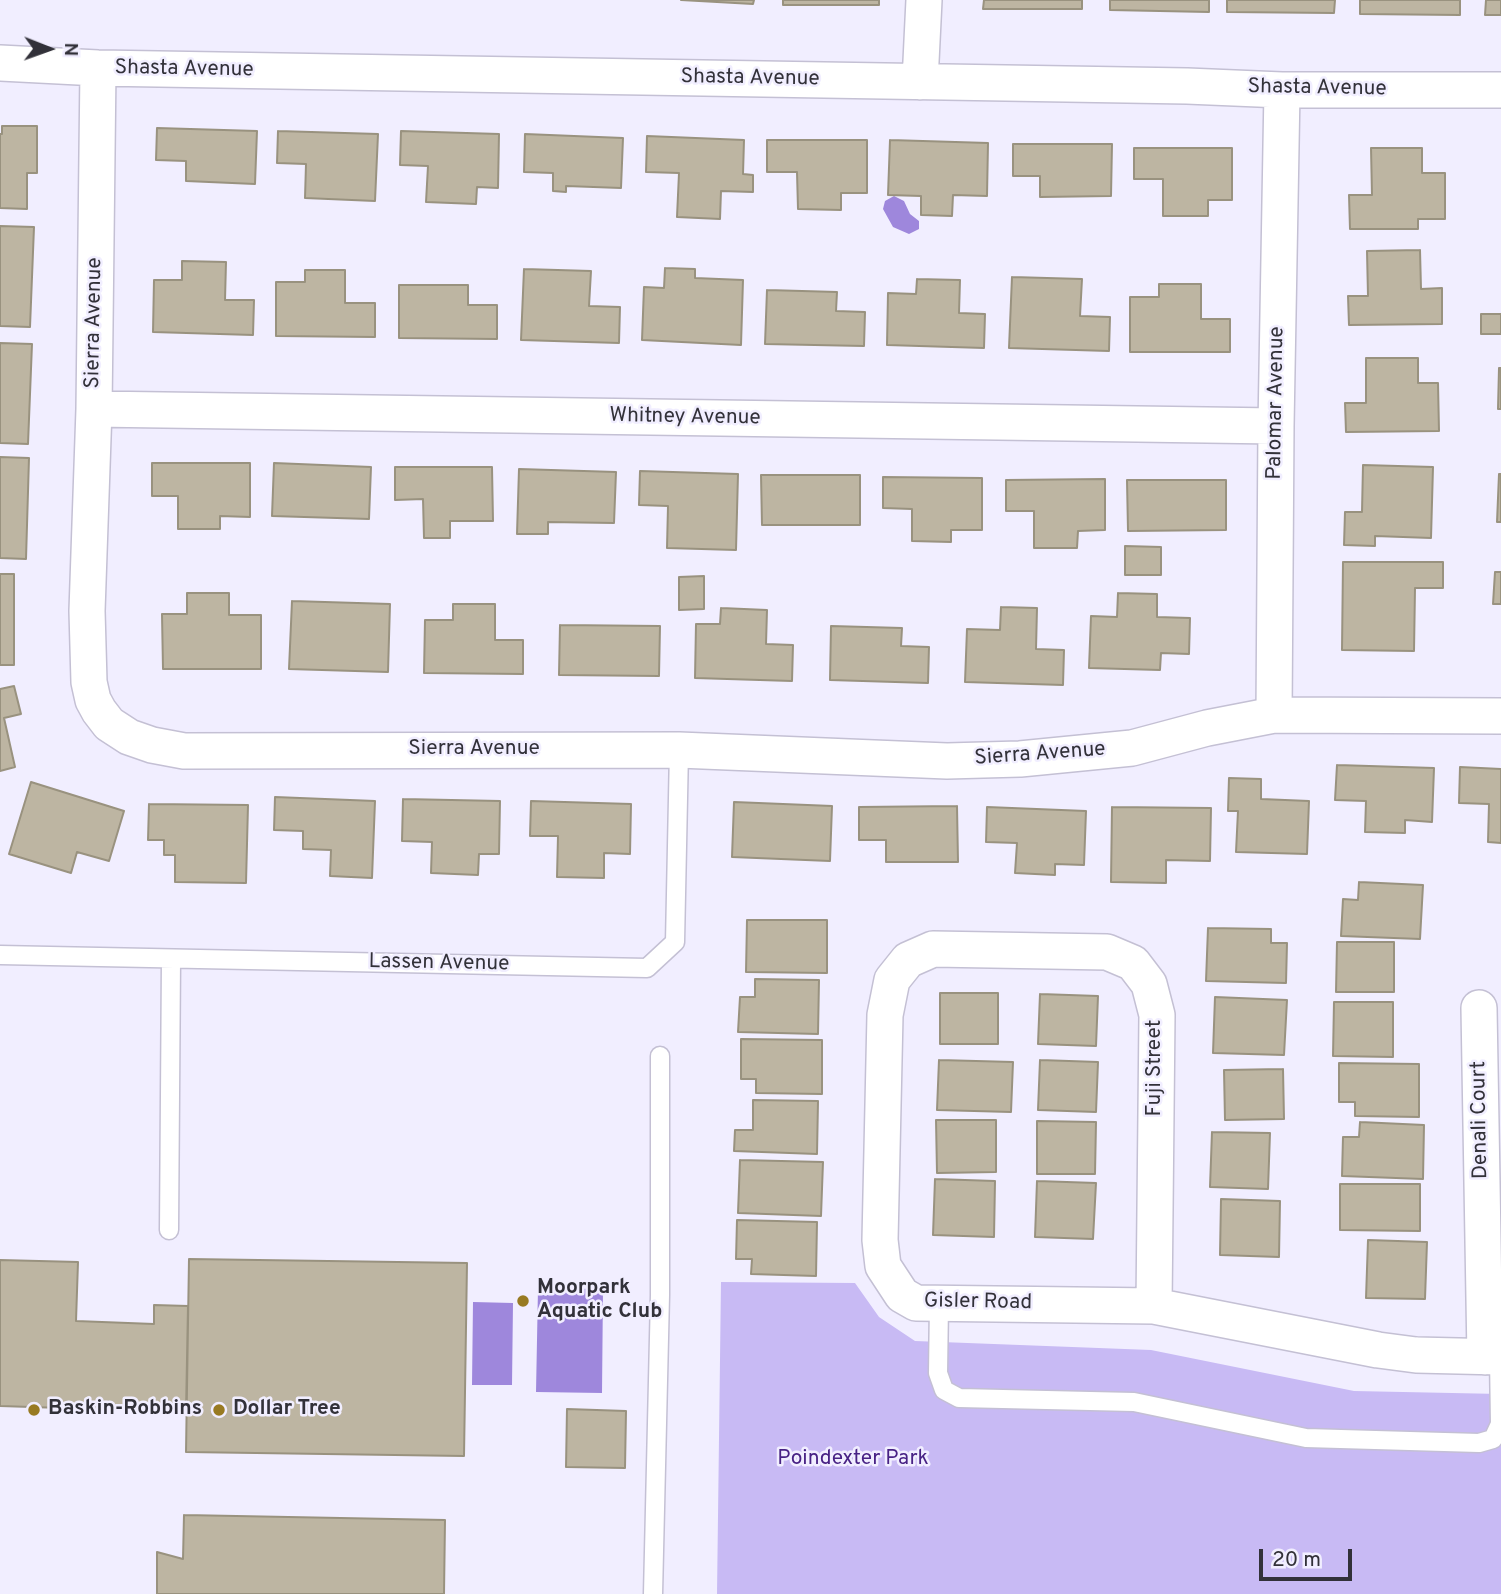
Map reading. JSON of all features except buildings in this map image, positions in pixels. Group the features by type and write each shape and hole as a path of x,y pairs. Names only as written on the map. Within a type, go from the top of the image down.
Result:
{"street":[{"path":"920,82 924,0"},
{"name":"Shasta Avenue","path":"0,63 98,68 1282,90 1501,90"},
{"name":"Sierra Avenue","path":"98,68 94,409 87,611 89,682 99,711 109,724 129,737 184,751 679,750 947,761 1020,759 1132,748 1207,728 1274,715 1501,716"},
{"name":"Palomar Avenue","path":"1274,715 1282,90"},
{"name":"Whitney Avenue","path":"94,409 1276,426"},
{"name":"Gisler Road","path":"1008,949 933,949 908,960 892,981 885,1015 880,1240 883,1266 902,1295 916,1303 1154,1306 1378,1350 1416,1355 1495,1357"},
{"name":"Fuji Street","path":"1008,949 1107,952 1133,963 1149,984 1157,1015 1154,1306"},
{"name":"Denali Court","path":"1479,1008 1495,1357"}],"lane":[{"name":"Lassen Avenue","path":"0,955 648,968 675,942 679,750"},
{"path":"169,1230 171,959"},
{"path":"653,1594 660,1272 660,1056"},
{"path":"939,1304 938,1373 944,1390 959,1398 1134,1402 1306,1438 1479,1443 1493,1440 1500,1424 1495,1357"}],"green space":[{"name":"Poindexter Park","path":"721,1282 855,1283 879,1317 915,1341 1151,1350 1354,1391 1501,1394 1501,1594 717,1594"}],"shaded area":[{"path":"894,196 904,201 910,214 919,221 919,229 909,234 893,227 883,209 885,201"},
{"path":"538,1288 603,1289 602,1393 536,1392"},
{"path":"473,1302 513,1303 512,1385 472,1385"}],"place":[{"name":"Moorpark Aquatic Club","path":"523,1301"},
{"name":"Baskin-Robbins","path":"34,1410"},
{"name":"Dollar Tree","path":"219,1410"}]}
